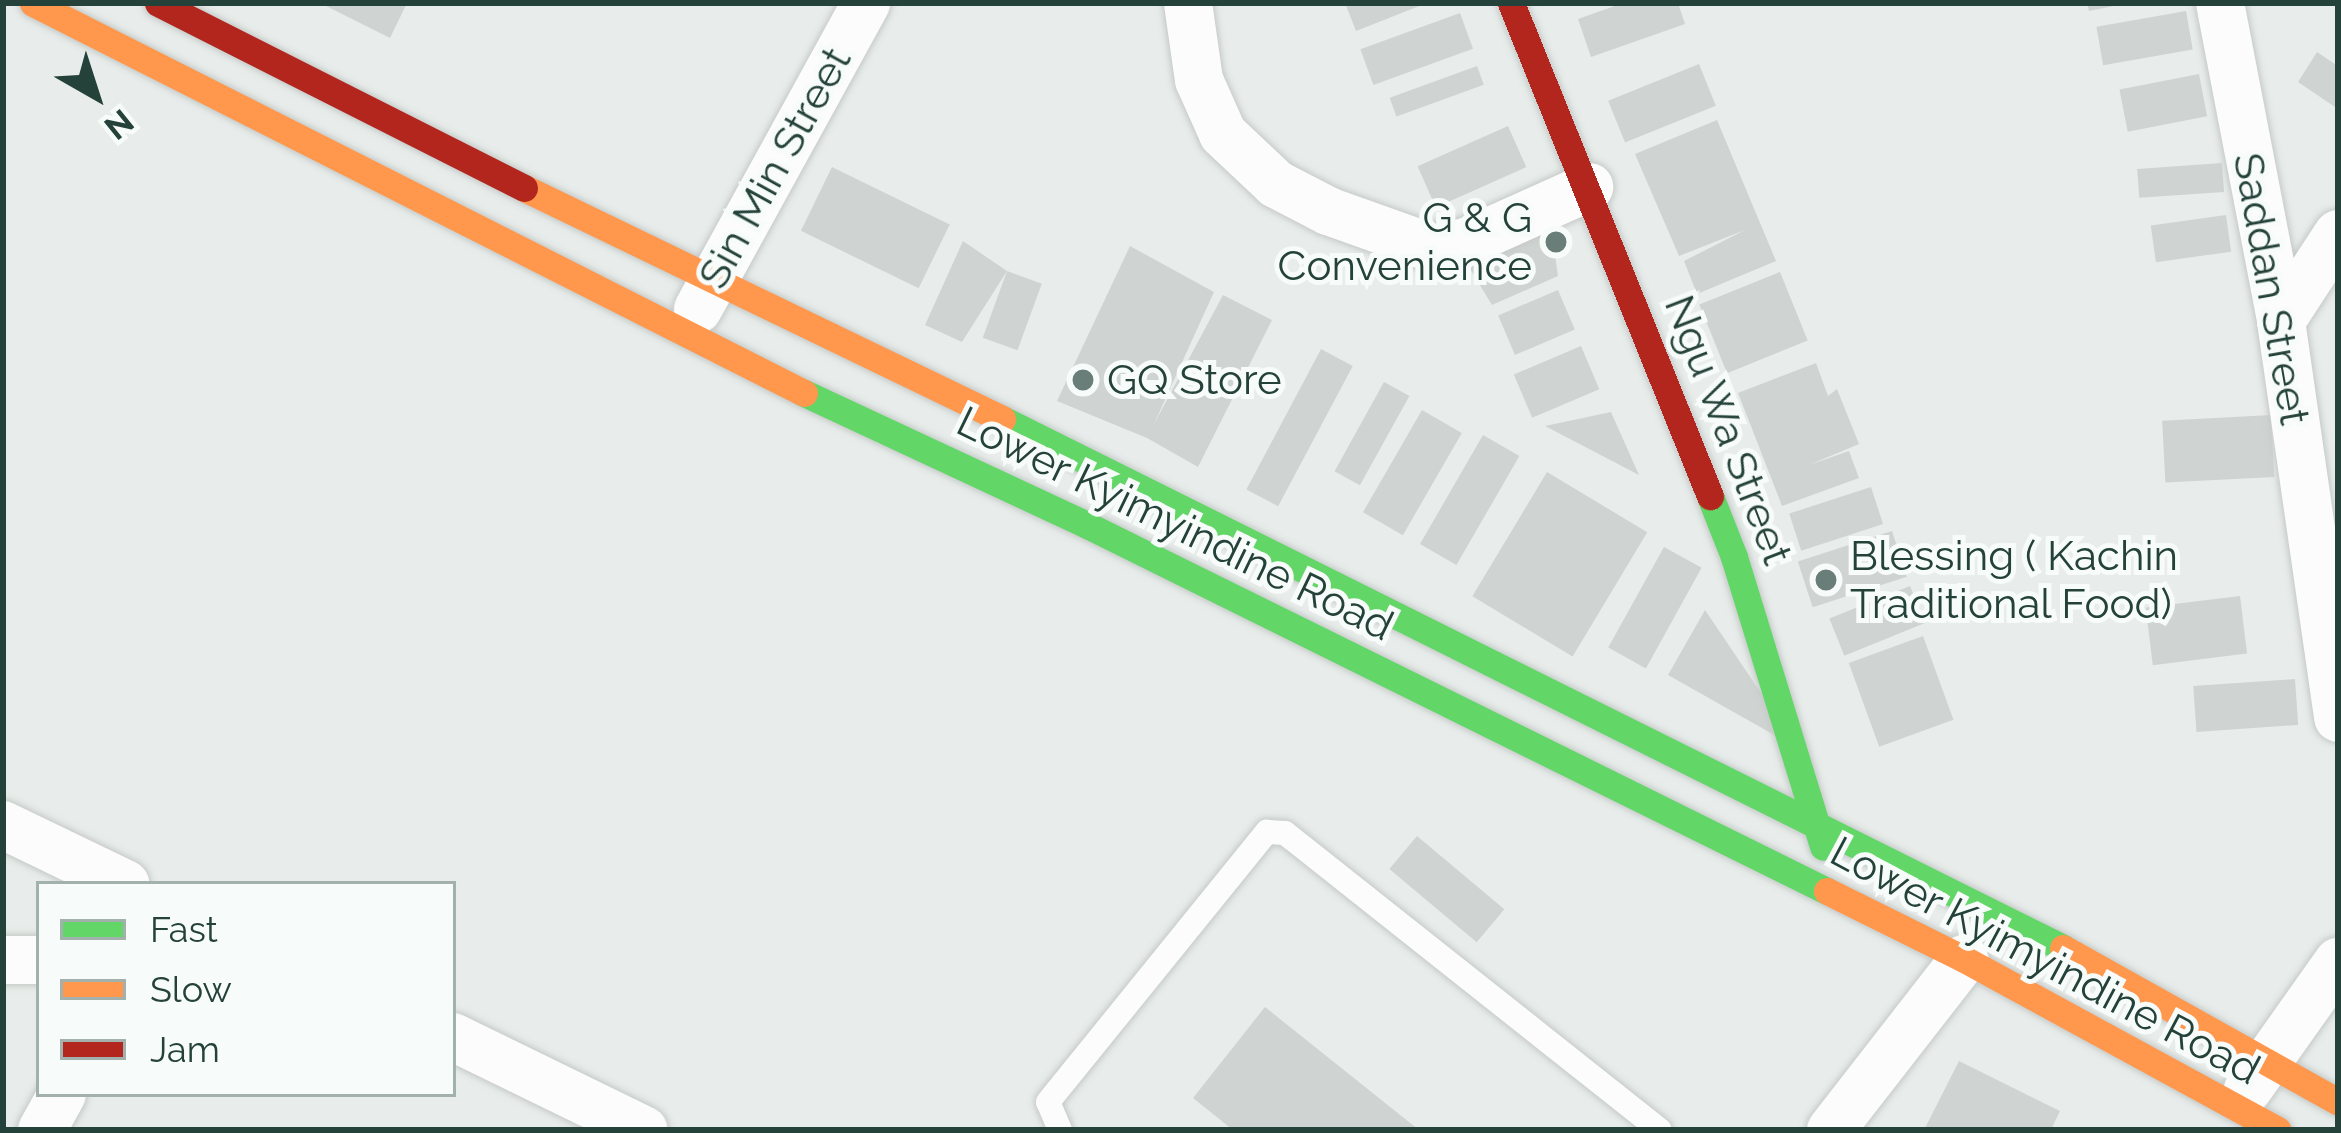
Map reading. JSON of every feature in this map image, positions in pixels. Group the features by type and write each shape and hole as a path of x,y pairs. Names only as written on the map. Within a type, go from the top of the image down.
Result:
{"main road":[{"name":"Lower Kyimyindine Road","path":"33,3 684,334 1088,525 1964,959 2255,1119"},
{"name":"Lower Kyimyindine Road","path":"158,3 712,284 1119,474 1992,909 2338,1102"},
{"name":"Ngu Wa Street","path":"1511,3 1589,187 1734,557 1838,897"},
{"path":"289,133 314,82"},
{"path":"1088,525 1119,474"}],"street":[{"name":"Sin Min Street","path":"684,334 866,3"},
{"path":"1188,3 1198,80 1223,134 1276,184 1420,244 1469,241 1589,187"},
{"name":"Saddan Street","path":"2220,3 2281,321 2338,718"},
{"path":"2281,321 2338,233"},
{"path":"3,825 118,881"},
{"path":"1832,1130 1964,959"},
{"path":"3,960 36,960"},
{"path":"2255,1119 2267,1062 2338,962"},
{"path":"456,1039 624,1126"},
{"path":"42,1130 60,1097"}],"lane":[{"path":"1060,1130 1048,1102 1267,832 1285,833 1660,1130"}],"building":[{"path":"320,3 407,3 390,38"},
{"path":"1345,3 1427,3 1356,31"},
{"path":"1623,3 1678,3 1685,24 1591,57 1578,19"},
{"path":"2087,3 2119,3 2119,5 2089,11"},
{"path":"2186,11 2193,49 2103,65 2096,27"},
{"path":"1460,13 1473,49 1373,85 1360,49"},
{"path":"2317,52 2338,66 2338,109 2298,82"},
{"path":"1699,64 1716,106 1625,142 1608,101"},
{"path":"1477,66 1484,85 1396,117 1390,98"},
{"path":"2199,74 2207,116 2128,132 2119,89"},
{"path":"1717,120 1776,261 1697,294 1684,261 1745,230 1679,256 1635,154"},
{"path":"1508,126 1526,167 1436,207 1418,166"},
{"path":"2222,163 2224,192 2139,198 2137,169"},
{"path":"832,167 950,224 919,288 801,231"},
{"path":"1549,213 1558,276 1492,305 1461,254"},
{"path":"2226,215 2231,252 2156,262 2151,226"},
{"path":"963,241 1007,271 962,342 925,325"},
{"path":"1130,246 1214,292 1154,424 1223,295 1272,320 1198,467 1147,438 1057,401"},
{"path":"1007,271 1042,284 1017,350 983,338"},
{"path":"1780,272 1808,341 1727,373 1699,305"},
{"path":"1558,290 1575,330 1515,355 1498,315"},
{"path":"1581,346 1599,389 1532,418 1514,375"},
{"path":"1321,349 1353,366 1278,506 1246,489"},
{"path":"1816,363 1828,396 1837,389 1859,444 1809,465 1849,451 1859,478 1782,506 1738,393"},
{"path":"1384,382 1409,396 1360,485 1335,471"},
{"path":"1422,410 1462,433 1403,535 1363,512"},
{"path":"1611,412 1639,475 1545,426"},
{"path":"2271,415 2274,477 2165,483 2162,421"},
{"path":"1483,435 1519,456 1456,565 1420,544"},
{"path":"1547,472 1647,532 1573,657 1472,596"},
{"path":"1871,487 1883,524 1801,551 1789,514"},
{"path":"1892,531 1907,577 1813,607 1798,562"},
{"path":"1664,547 1702,568 1646,668 1608,648"},
{"path":"1910,586 1925,623 1844,656 1829,619"},
{"path":"2240,596 2247,654 2153,665 2146,608"},
{"path":"1705,610 1799,749 1668,675"},
{"path":"1923,636 1953,720 1879,747 1849,663"},
{"path":"2295,679 2298,725 2196,732 2193,686"},
{"path":"1417,836 1504,909 1477,942 1389,869"},
{"path":"1265,1007 1419,1130 1233,1130 1193,1098"},
{"path":"1959,1061 2060,1111 2051,1130 1925,1128"}],"traffic: fast":[{"path":"804,393 1087,525 1827,891"},
{"path":"1002,419 2063,948"},
{"path":"1710,496 1734,557 1823,847"}],"traffic: slow":[{"path":"33,3 804,393"},
{"path":"524,188 1002,419"},
{"path":"1827,891 1964,959 2277,1130"},
{"path":"2063,948 2338,1102"}],"traffic: jam":[{"path":"158,3 524,188"},
{"path":"1511,3 1710,496"}],"place":[{"name":"G & G Convenience","path":"1556,242"},
{"name":"GQ Store","path":"1083,380"},
{"name":"Blessing ( Kachin Traditional Food)","path":"1826,580"}]}
